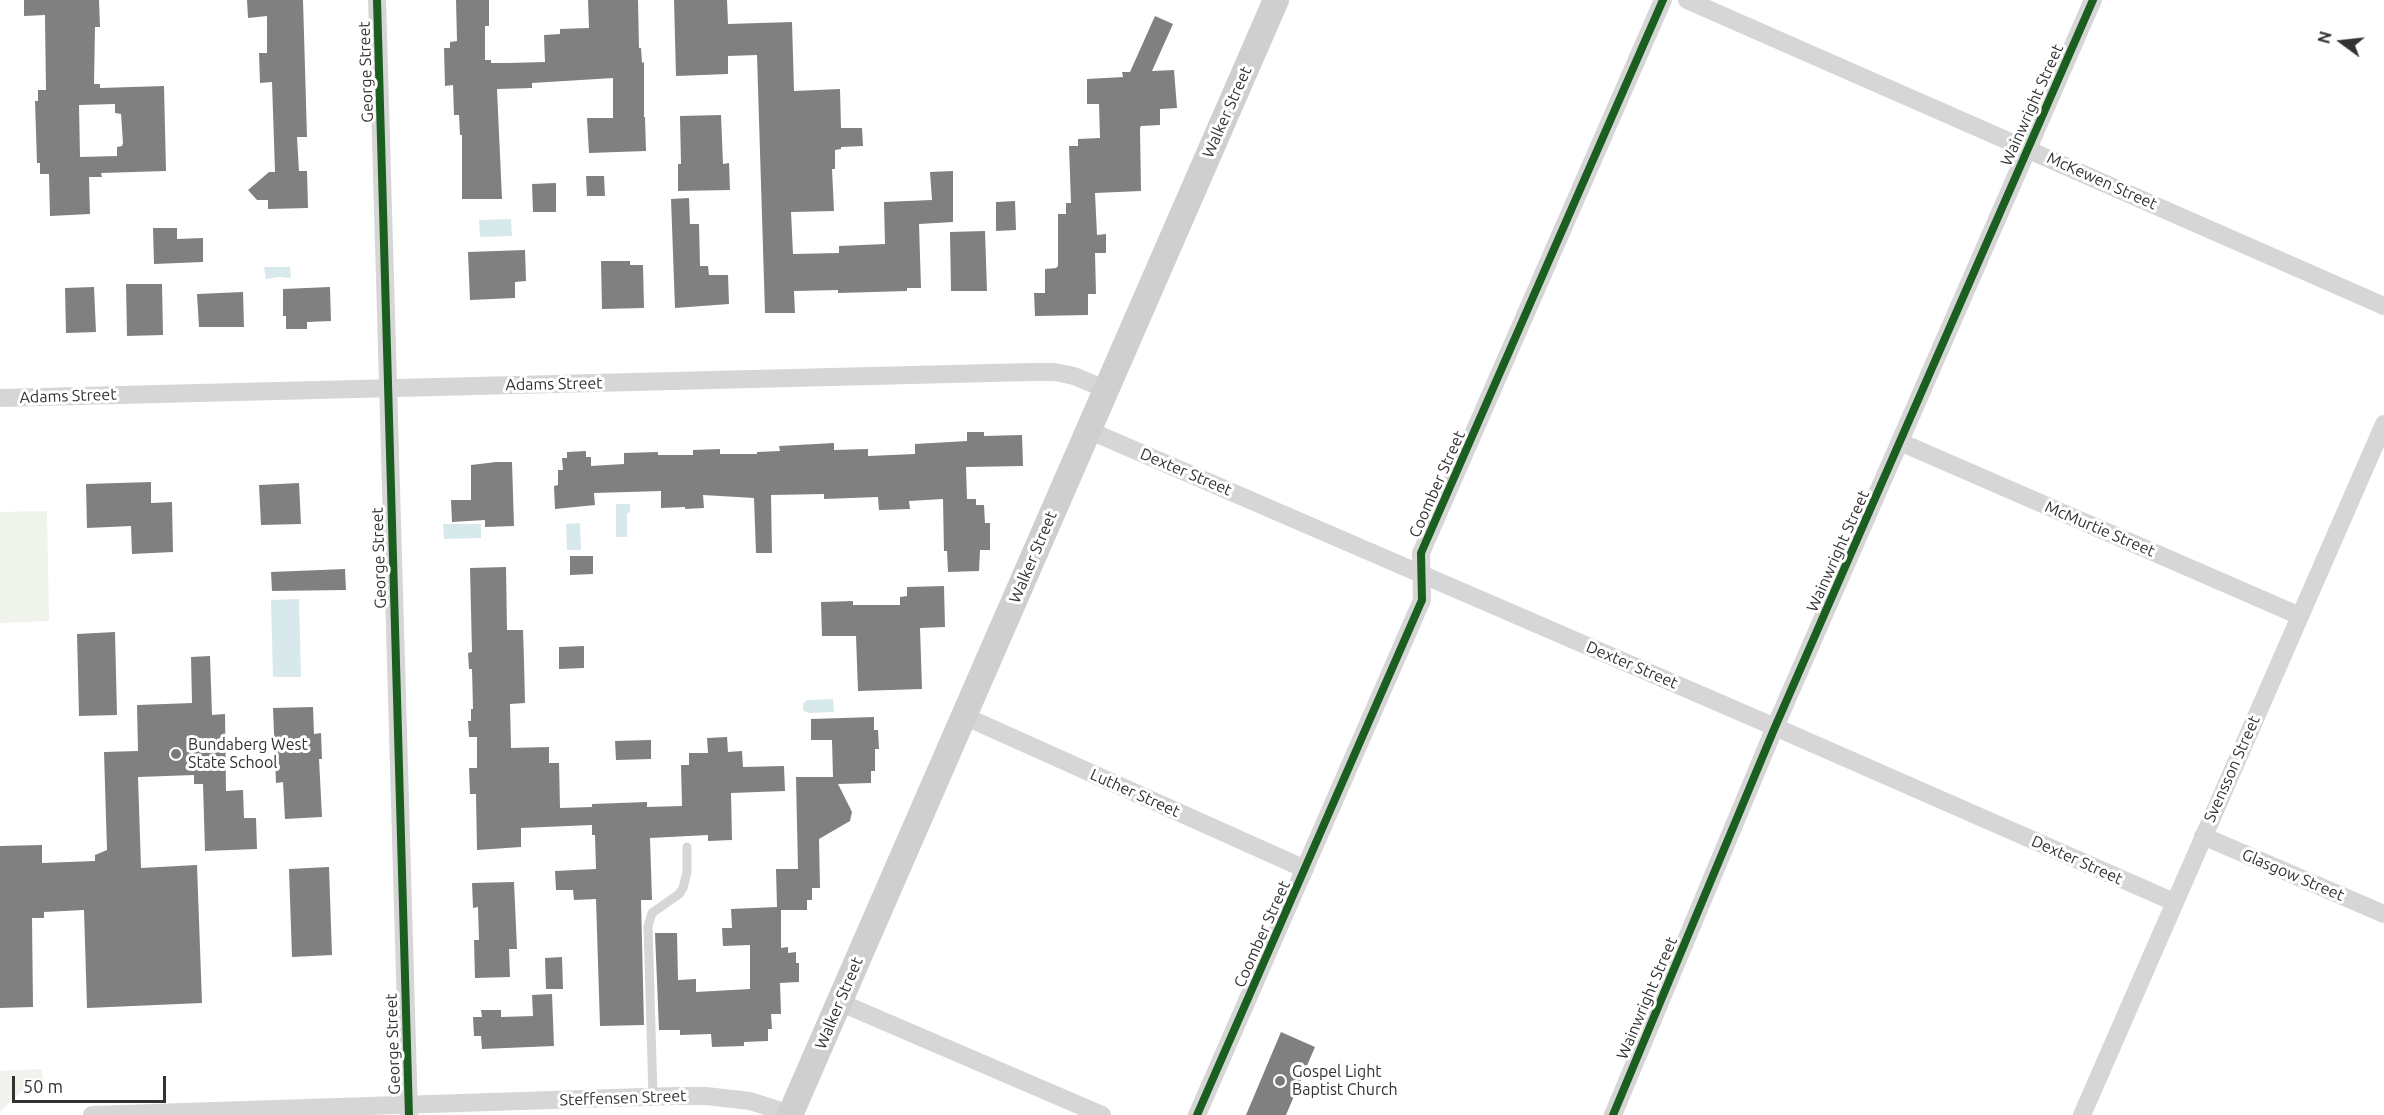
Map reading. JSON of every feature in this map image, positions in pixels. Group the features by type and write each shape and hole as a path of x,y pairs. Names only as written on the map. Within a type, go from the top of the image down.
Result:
{"main road":[{"name":"Walker Street","path":"791,1114 1276,0"}],"street":[{"name":"George Street","path":"377,0 409,1111"},
{"name":"Coomber Street","path":"1197,1115 1422,600 1421,553 1663,0"},
{"name":"McKewen Street","path":"1687,0 2384,306"},
{"name":"Wainwright Street","path":"1613,1115 1775,727 2093,0"},
{"name":"Adams Street","path":"0,398 1038,372 1074,376 1105,389"},
{"name":"Svensson Street","path":"2082,1115 2300,616 2376,463 2384,424"},
{"name":"Dexter Street","path":"1088,430 1775,727 2174,903"},
{"name":"McMurtie Street","path":"1900,442 2300,616"},
{"name":"Luther Street","path":"964,716 1305,869"},
{"name":"Glasgow Street","path":"2203,836 2384,914"},
{"path":"839,1002 1102,1115"},
{"name":"Steffensen Street","path":"92,1115 409,1111 653,1096 706,1096 750,1101 791,1114"}],"lane":[{"path":"653,1096 648,926 652,913 679,894 683,888 687,872 687,847"}],"shaded area":[{"path":"511,219 512,236 480,237 479,220"},
{"path":"264,267 290,267 291,277 266,279"},
{"path":"616,504 630,504 630,512 627,514 627,537 616,537"},
{"path":"47,511 49,621 0,623 0,512"},
{"path":"580,523 581,550 567,550 566,524"},
{"path":"443,524 481,524 481,538 444,539"},
{"path":"299,599 301,677 273,677 271,600"},
{"path":"833,699 834,712 808,713 803,710 803,704 807,700"},
{"path":"42,1069 43,1082 26,1087 0,1112 0,1071"}],"building":[{"path":"24,0 99,0 100,27 95,27 94,84 100,84 100,88 164,86 166,171 101,173 102,177 89,177 90,214 50,216 49,174 40,174 40,163 37,163 35,101 38,101 38,90 46,90 45,15 24,16","holes":["115,104 115,113 121,114 123,143 122,146 117,147 117,156 80,157 79,105"]},
{"path":"247,0 303,0 307,137 297,137 299,171 307,171 308,208 268,209 268,200 257,200 248,190 269,172 275,172 272,82 260,83 259,53 267,53 267,16 248,18"},
{"path":"456,0 489,0 489,26 485,26 485,60 491,60 491,63 508,63 545,62 544,35 560,34 560,29 589,28 588,0 638,0 639,48 641,48 642,63 644,62 646,151 589,153 587,118 613,118 613,78 532,83 532,88 497,89 502,199 462,199 462,135 460,135 459,115 454,115 453,85 445,86 444,48 450,48 450,42 457,41"},
{"path":"674,0 727,0 728,24 792,22 794,91 840,89 841,128 862,128 863,146 841,147 835,150 835,169 832,169 834,211 791,212 793,254 839,253 839,246 885,244 884,202 932,200 930,172 953,171 953,222 919,224 921,288 907,288 907,291 838,293 838,290 794,291 795,313 765,313 757,55 728,56 728,74 676,76"},
{"path":"1155,16 1173,24 1152,71 1174,70 1177,108 1160,109 1160,125 1141,126 1140,128 1141,191 1095,193 1097,235 1106,234 1106,253 1095,253 1096,294 1088,294 1088,315 1035,316 1034,293 1045,293 1045,269 1058,266 1058,214 1066,214 1066,203 1071,203 1069,146 1078,146 1078,139 1100,138 1099,104 1087,104 1087,79 1123,77 1122,72 1130,72"},
{"path":"721,115 723,164 729,163 730,190 678,191 678,164 681,164 680,116"},
{"path":"586,176 604,176 605,196 587,196"},
{"path":"556,183 556,212 533,212 532,184"},
{"path":"689,198 690,224 699,224 700,266 708,266 709,275 728,275 729,304 675,308 671,199"},
{"path":"1015,201 1016,230 996,231 996,202"},
{"path":"153,228 177,228 177,239 203,238 203,262 154,264"},
{"path":"985,231 987,291 951,291 950,232"},
{"path":"525,250 526,281 515,282 515,298 470,300 468,252"},
{"path":"601,261 630,261 630,265 643,265 644,308 602,309"},
{"path":"126,284 162,284 163,335 127,336"},
{"path":"94,287 96,332 66,333 65,288"},
{"path":"330,287 331,321 307,322 307,329 286,329 286,316 283,316 283,289"},
{"path":"243,292 244,327 199,327 197,294"},
{"path":"967,432 984,432 984,436 1022,435 1023,466 966,467 967,499 976,499 976,505 984,505 985,523 990,523 990,550 980,550 979,571 948,572 947,551 944,551 943,499 909,501 910,509 879,510 878,497 824,499 824,494 771,495 772,553 756,553 754,498 703,495 704,508 685,509 685,507 661,508 661,491 594,493 595,505 555,509 554,486 558,485 558,470 563,470 562,458 567,458 567,452 586,451 586,457 591,457 591,466 624,464 624,453 658,452 658,455 693,455 693,450 720,449 720,454 757,454 757,452 780,451 779,446 834,443 834,450 868,449 868,456 915,454 915,444 967,441"},
{"path":"512,462 514,526 485,527 485,520 452,522 451,500 471,500 471,465"},
{"path":"151,482 151,503 172,502 173,552 132,554 131,526 87,528 86,484"},
{"path":"299,483 301,524 261,525 259,485"},
{"path":"570,556 593,556 593,574 570,575"},
{"path":"506,567 507,630 523,630 524,661 525,703 510,704 511,748 549,747 549,763 559,763 560,808 647,802 647,807 682,806 681,765 689,765 689,753 708,753 707,738 727,737 728,752 742,751 743,767 784,766 785,791 731,793 732,840 708,841 708,835 650,838 652,900 641,900 644,1025 600,1026 596,899 574,900 573,890 556,890 555,871 596,869 595,835 592,835 592,825 521,828 521,847 477,850 476,794 470,794 469,768 477,768 477,737 469,737 468,721 471,721 471,709 473,709 472,669 469,669 468,653 472,652 470,568"},
{"path":"345,569 346,590 272,591 271,572"},
{"path":"944,586 945,627 920,628 922,689 858,691 856,636 822,636 821,602 853,601 853,605 900,605 900,597 907,596 907,587"},
{"path":"115,632 117,715 79,716 77,634"},
{"path":"584,646 584,668 559,669 559,647"},
{"path":"210,656 212,715 225,714 226,791 243,790 244,818 256,818 257,849 205,851 203,784 194,784 194,775 138,777 141,868 197,865 202,1003 87,1008 84,910 44,912 44,918 32,918 33,1007 0,1008 0,846 42,845 42,863 95,861 95,855 107,850 104,752 138,751 137,705 192,703 191,657"},
{"path":"313,707 314,734 321,733 322,759 319,759 322,817 285,819 283,782 276,783 273,708"},
{"path":"874,717 874,730 878,730 879,749 875,749 875,771 871,771 871,783 838,784 852,812 850,821 819,839 820,888 812,888 812,900 807,900 807,910 781,910 781,948 788,947 788,953 796,952 796,963 799,963 799,982 780,983 781,1014 771,1014 772,1029 768,1029 768,1041 744,1042 744,1046 712,1047 711,1034 680,1035 680,1030 659,1030 655,933 677,933 678,980 696,979 696,992 750,989 750,945 723,946 722,928 732,928 731,909 777,907 776,869 798,869 796,777 833,777 832,740 811,740 811,719"},
{"path":"651,740 651,759 616,760 615,741"},
{"path":"329,867 332,955 292,957 289,869"},
{"path":"514,882 517,949 509,949 510,977 475,978 474,940 479,940 478,907 473,908 472,883"},
{"path":"562,957 563,989 546,989 545,958"},
{"path":"552,994 554,1046 482,1049 481,1036 474,1036 473,1017 482,1017 481,1010 501,1010 501,1017 533,1016 532,995"},
{"name":"Gospel Light Baptist Church","path":"1281,1032 1315,1047 1286,1115 1246,1115"}],"cycle path":[{"path":"377,0 409,1115"},
{"path":"1197,1115 1422,600 1421,553 1663,0"},
{"path":"1613,1115 1775,727 2093,0"}],"place":[{"name":"Bundaberg West State School","path":"176,754"},
{"name":"Gospel Light Baptist Church","path":"1280,1081"}]}
